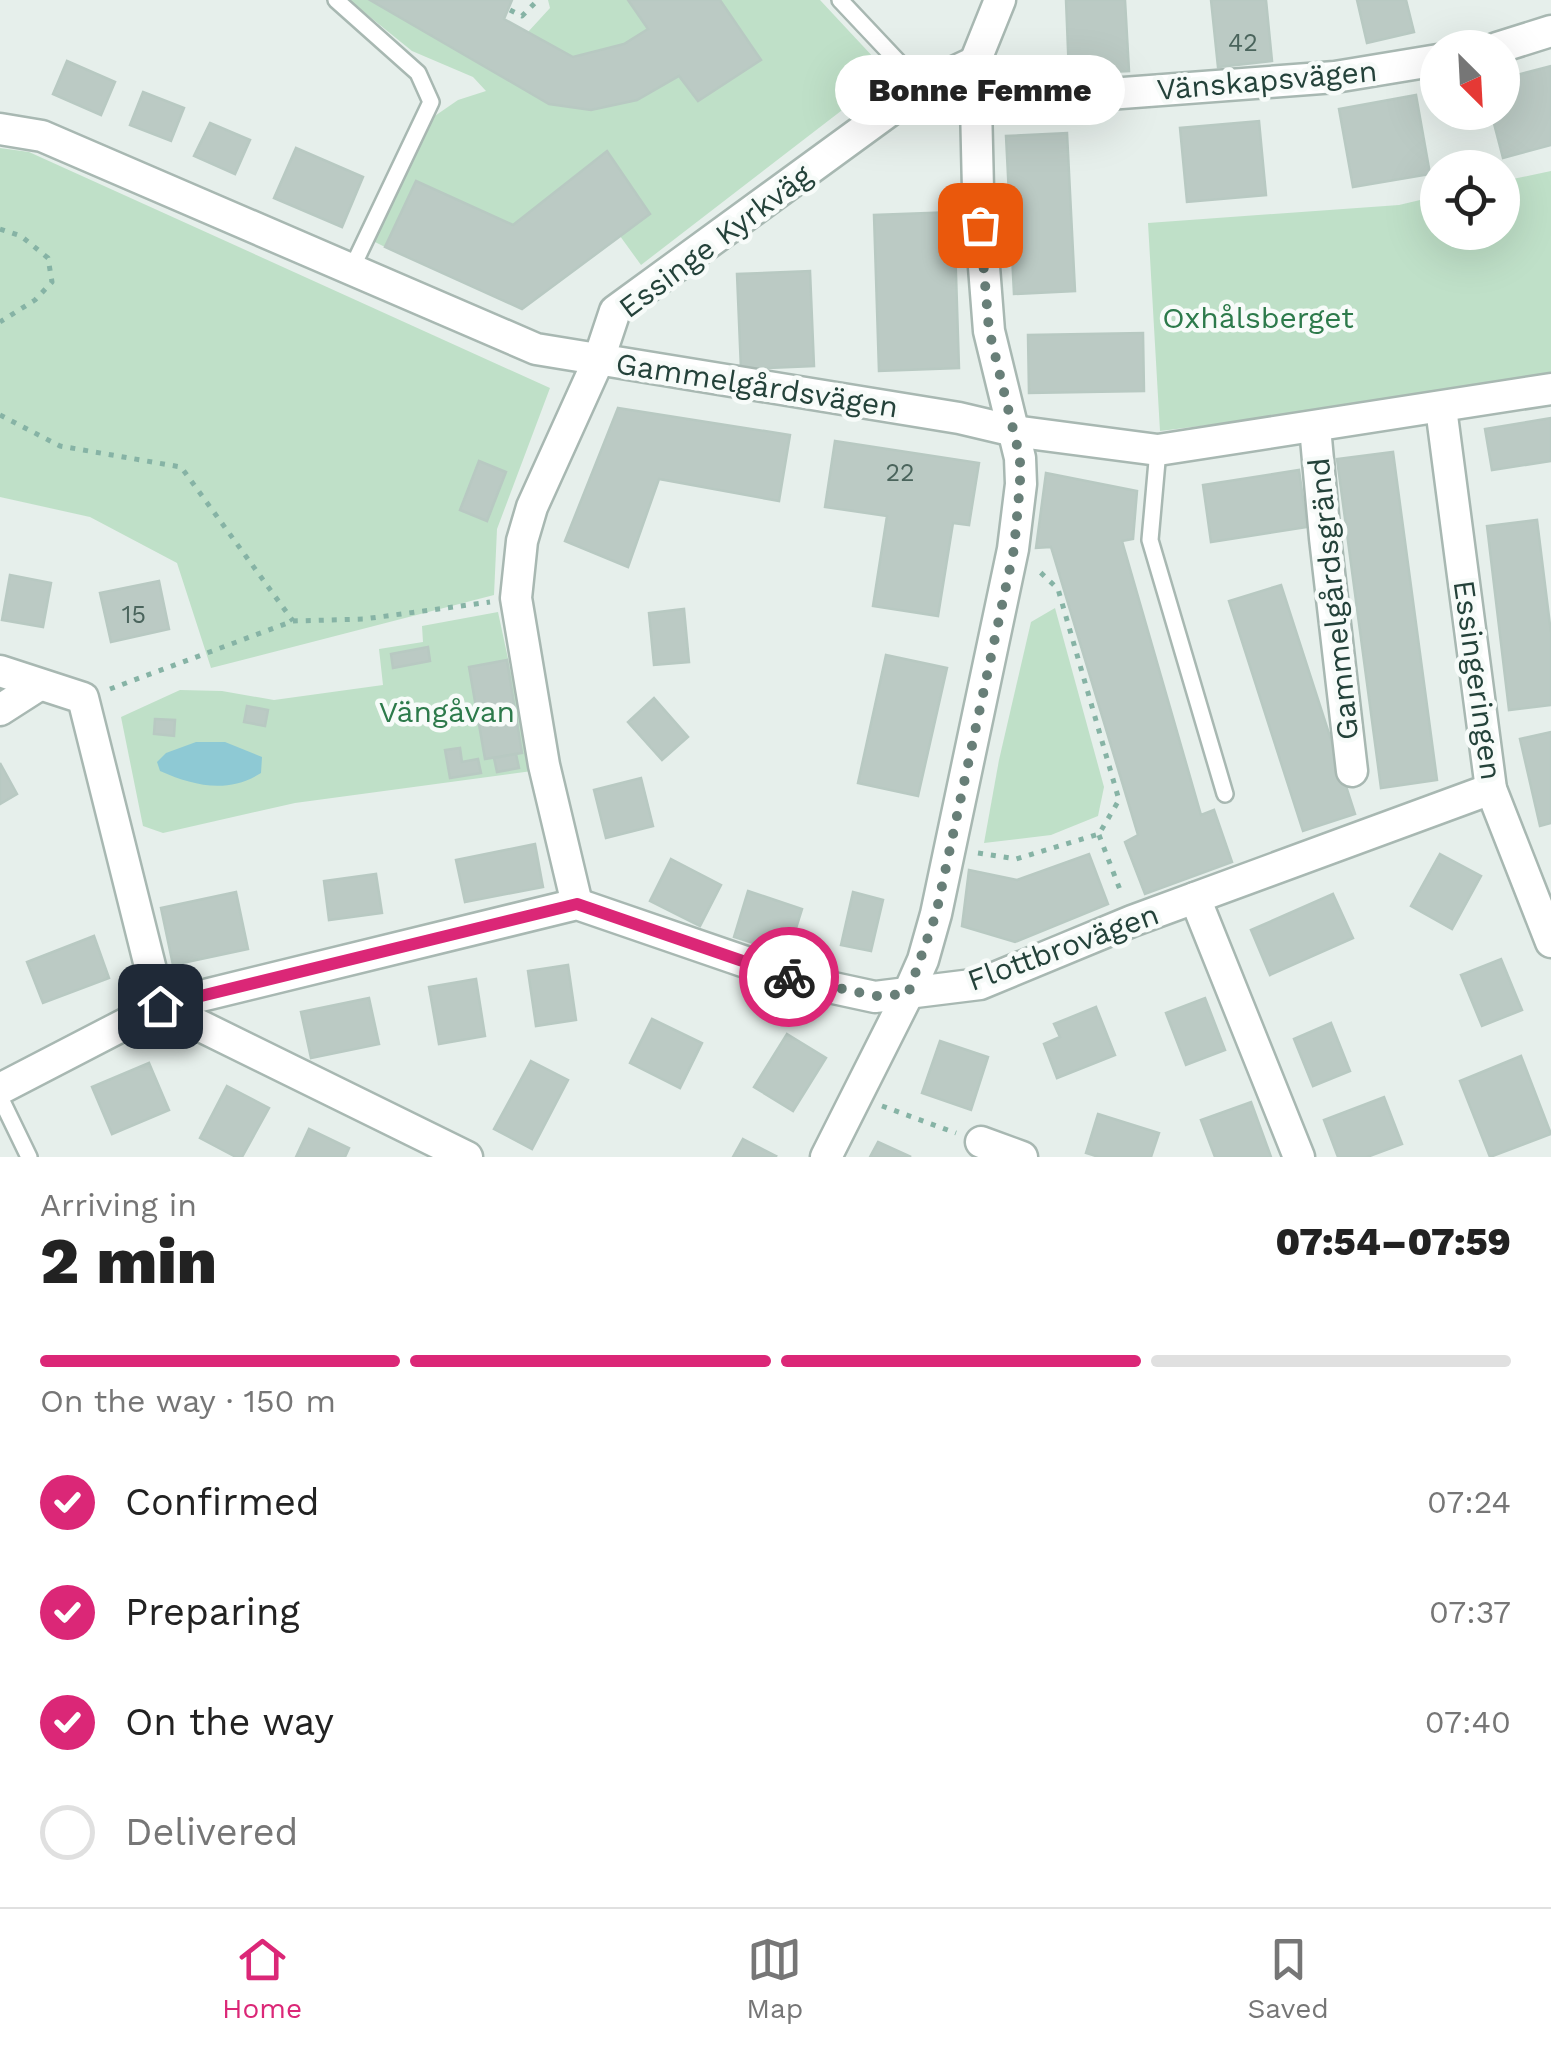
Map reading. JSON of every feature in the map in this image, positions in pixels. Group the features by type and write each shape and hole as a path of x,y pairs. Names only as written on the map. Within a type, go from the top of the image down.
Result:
{"street":[{"path":"826,1157 908,994 932,929 1014,549 1020,458 989,330 978,190 975,62 1000,0"},
{"path":"1520,41 1551,32"},
{"name":"Essinge Kyrkväg","path":"577,904 544,765 516,598 522,541 532,507 599,359 615,311 922,86 975,62"},
{"name":"Vänskapsvägen","path":"976,104 1336,77 1420,63"},
{"name":"Gammelgårdsvägen","path":"0,129 42,136 536,349 959,418 1014,431 1158,450 1551,389"},
{"name":"Essingeringen","path":"1442,408 1491,789 1551,942"},
{"name":"Gammelgårdsgränd","path":"1316,427 1324,538 1352,771"},
{"path":"0,671 83,698 160,1006 467,1157"},
{"path":"0,710 39,685"},
{"name":"Flottbrovägen","path":"577,904 801,981 875,996 908,994 980,984 1132,921 1491,789"},
{"path":"1195,898 1299,1157"},
{"path":"0,1088 160,1006 577,904"},
{"path":"981,1142 1022,1157"}],"lane":[{"path":"336,0 418,73 432,102 352,268"},
{"path":"840,0 922,86"},
{"path":"1158,450 1150,540 1225,794"},
{"path":"0,1096 30,1157"}],"path":[{"path":"510,10 522,16 538,0"},
{"path":"0,229 21,236 48,258 52,282 36,300 0,322"},
{"path":"0,414 60,446 180,467 293,621"},
{"path":"951,848 1016,859 1098,834 1119,800 1058,589 1014,549"},
{"path":"83,698 293,621 364,619 516,598"},
{"path":"1098,834 1132,921"},
{"path":"886,1107 981,1142"}],"green space":[{"path":"349,0 370,0 549,104 591,110 637,100 679,76 699,101 761,60 720,0 820,0 889,74 641,265 620,236 650,214 607,152 513,225 416,181 385,247 373,241 426,122 458,100 486,91 473,77 412,51"},
{"path":"548,0 628,0 648,29 624,44 573,57 528,32 550,8"},
{"path":"0,148 29,152 550,388 497,529 494,595 211,668 177,563 90,517 0,497"},
{"name":"Oxhålsberget","path":"1551,171 1551,373 1436,397 1160,431 1148,223 1399,205 1420,200 1420,250 1520,250 1520,177"},
{"path":"1055,608 1104,787 1098,816 1051,835 984,843 1031,622"},
{"name":"Vängåvan","path":"498,612 532,771 295,803 163,833 143,826 121,717 180,690 222,691 274,700 383,685 379,649 423,642 422,626"}],"water":[{"path":"196,742 225,742 262,757 261,773 236,784 211,786 160,771 157,762 166,753"}],"building":[{"path":"370,0 512,0 504,19 573,57 624,44 648,29 628,0 720,0 761,60 698,101 679,76 637,100 591,110 549,104"},
{"path":"1066,0 1125,0 1129,71 1069,74"},
{"path":"1211,0 1266,0 1272,61 1218,67"},
{"path":"1357,0 1406,0 1414,32 1367,43"},
{"path":"67,61 115,82 101,115 53,94"},
{"path":"1551,66 1551,145 1520,153 1520,150 1501,150 1496,130 1520,130 1520,74"},
{"path":"143,92 184,108 171,141 130,125"},
{"path":"1416,95 1426,150 1420,150 1420,176 1353,187 1339,109"},
{"path":"1259,121 1266,195 1187,202 1180,128"},
{"path":"210,123 250,140 235,174 194,156"},
{"path":"1067,133 1075,291 1014,294 1006,136"},
{"path":"296,148 363,177 342,227 274,198"},
{"path":"607,151 650,214 522,309 385,247 416,181 513,225"},
{"path":"954,212 959,368 879,371 874,215"},
{"path":"810,271 814,366 741,369 737,274"},
{"path":"1143,333 1144,391 1029,393 1028,335"},
{"path":"618,408 790,435 779,501 659,479 628,567 565,541"},
{"path":"1551,418 1551,461 1492,470 1485,429"},
{"path":"835,441 979,463 969,525 953,523 938,616 873,606 887,516 825,507"},
{"path":"1393,452 1437,780 1381,788 1337,459"},
{"path":"479,461 506,472 487,521 460,510"},
{"path":"1299,470 1307,527 1211,542 1203,485"},
{"path":"1046,473 1137,491 1133,539 1122,541 1201,815 1214,810 1232,862 1145,894 1125,842 1138,835 1051,547 1036,548"},
{"path":"1537,520 1551,633 1551,705 1509,710 1487,526"},
{"path":"10,575 51,583 43,627 2,620"},
{"path":"159,581 169,629 111,642 100,593"},
{"path":"1281,585 1355,814 1303,831 1229,601"},
{"path":"684,609 689,662 654,665 649,613"},
{"path":"428,647 430,661 393,668 391,654"},
{"path":"886,655 947,668 918,796 858,783"},
{"path":"507,660 522,753 485,759 469,667"},
{"path":"654,698 688,737 662,760 628,722"},
{"path":"247,706 268,710 265,726 244,722"},
{"path":"155,719 175,720 174,736 154,734"},
{"path":"1551,732 1551,823 1540,826 1520,739"},
{"path":"460,748 462,762 478,759 481,773 450,778 445,750"},
{"path":"516,754 519,768 497,772 494,758"},
{"path":"0,763 17,794 0,804"},
{"path":"641,778 653,826 606,838 594,790"},
{"path":"535,844 543,887 465,902 456,860"},
{"path":"1089,854 1108,904 1015,942 962,926 969,870 1017,880"},
{"path":"1440,854 1481,876 1452,929 1411,906"},
{"path":"671,859 721,885 700,926 650,901"},
{"path":"376,874 382,913 329,920 324,881"},
{"path":"748,891 802,909 788,954 734,937"},
{"path":"236,892 248,949 173,965 161,908"},
{"path":"853,892 883,900 871,951 841,945"},
{"path":"1333,894 1353,938 1270,975 1251,930"},
{"path":"94,936 109,978 43,1003 27,962"},
{"path":"1501,959 1522,1010 1482,1026 1461,975"},
{"path":"568,965 576,1020 536,1026 528,971"},
{"path":"476,979 485,1036 439,1044 429,987"},
{"path":"369,998 379,1044 311,1058 301,1012"},
{"path":"1205,998 1225,1050 1186,1065 1166,1013"},
{"path":"1096,1007 1115,1055 1057,1078 1044,1044 1060,1037 1054,1024"},
{"path":"652,1019 702,1043 680,1088 630,1063"},
{"path":"1331,1023 1350,1071 1313,1086 1294,1039"},
{"path":"787,1034 826,1058 793,1111 754,1087"},
{"path":"940,1041 988,1057 971,1110 922,1093"},
{"path":"1521,1056 1551,1134 1490,1157 1460,1081"},
{"path":"531,1061 568,1080 532,1149 494,1129"},
{"path":"149,1063 169,1110 112,1134 92,1087"},
{"path":"227,1086 269,1108 242,1157 200,1138"},
{"path":"1384,1097 1402,1144 1367,1157 1338,1157 1324,1120"},
{"path":"1251,1102 1271,1157 1215,1157 1201,1120"},
{"path":"1098,1114 1159,1133 1151,1157 1099,1157 1086,1153"},
{"path":"309,1129 349,1148 345,1157 296,1157"},
{"path":"743,1139 776,1156 733,1157"},
{"path":"878,1142 911,1157 870,1157"}],"way so far":[{"path":"789,977 875,996 908,994 936,914 1014,549 1020,484 1020,458 989,330 980,225"}],"place":[{"name":"Bonne Femme","path":"980,225"}],"route":[{"path":"160,1006 577,904 789,977"}]}
